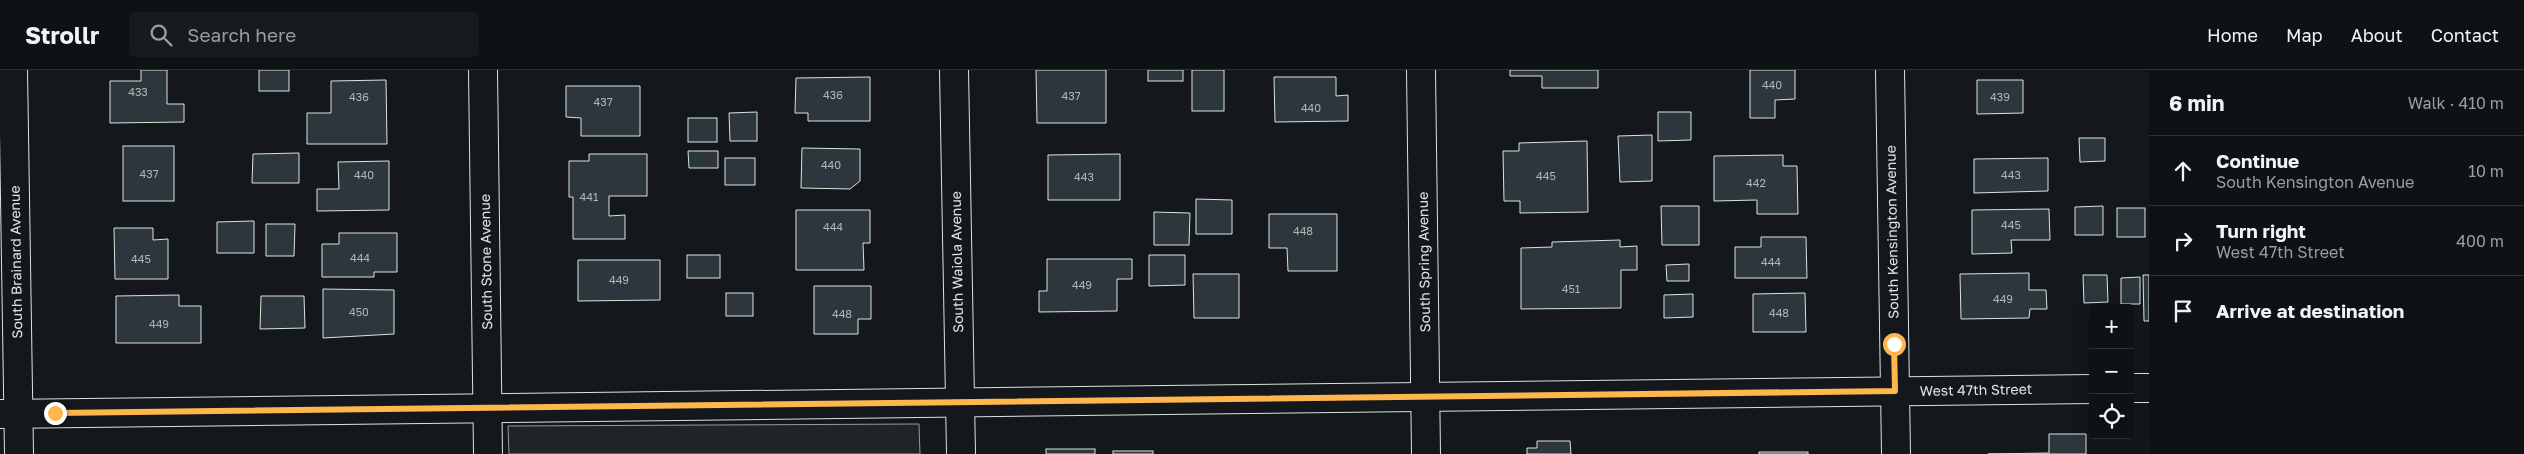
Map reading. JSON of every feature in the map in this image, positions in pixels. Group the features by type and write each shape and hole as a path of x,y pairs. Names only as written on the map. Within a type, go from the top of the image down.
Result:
{"main road":[{"name":"South Brainard Avenue","path":"13,70 9,414 19,454"},
{"name":"South Stone Avenue","path":"483,70 488,454"},
{"name":"South Waiola Avenue","path":"954,70 961,454"},
{"name":"South Spring Avenue","path":"1421,70 1426,454"},
{"name":"South Kensington Avenue","path":"1890,70 1896,454"},
{"path":"2134,388 2149,388"},
{"name":"West 47th Street","path":"9,414 2089,389"}],"shaded area":[{"path":"919,424 920,454 509,454 508,426"}],"building":[{"path":"141,70 167,70 167,104 184,104 184,122 110,123 110,81 141,81"},
{"path":"259,70 289,70 289,91 259,91"},
{"path":"1036,70 1106,70 1106,123 1037,123"},
{"path":"1148,70 1183,70 1183,81 1148,81"},
{"path":"1192,70 1224,70 1224,111 1192,111"},
{"path":"1510,70 1598,70 1598,88 1542,88 1542,76 1510,76"},
{"path":"1750,70 1795,70 1795,99 1775,100 1775,118 1750,118"},
{"path":"870,77 870,121 808,121 808,113 795,113 796,78"},
{"path":"1274,77 1336,77 1336,96 1348,95 1348,121 1275,122"},
{"path":"386,80 387,144 307,144 307,113 331,113 331,81"},
{"path":"1977,80 2023,80 2023,113 1977,114"},
{"path":"566,86 640,86 640,136 581,136 581,118 566,117"},
{"path":"757,112 757,141 730,141 729,113"},
{"path":"1658,112 1691,112 1691,140 1658,141"},
{"path":"688,118 717,118 717,142 688,142"},
{"path":"1652,135 1652,181 1620,182 1618,136"},
{"path":"2079,138 2105,138 2105,161 2080,162"},
{"path":"1587,141 1588,212 1520,213 1520,201 1504,201 1503,151 1519,151 1519,143"},
{"path":"123,146 174,146 174,201 123,201"},
{"path":"802,148 860,149 860,181 850,189 801,188"},
{"path":"688,151 718,151 718,168 689,168"},
{"path":"299,153 299,183 252,183 253,154"},
{"path":"589,154 647,154 647,196 609,196 609,216 625,215 625,239 573,239 573,197 569,197 569,161 589,161"},
{"path":"1120,154 1120,200 1048,200 1048,155"},
{"path":"1783,155 1783,166 1797,166 1798,214 1757,214 1757,200 1714,201 1714,156"},
{"path":"725,158 755,158 755,185 725,185"},
{"path":"2048,158 2048,191 1974,193 1974,159"},
{"path":"389,161 389,210 317,211 317,189 339,189 338,162"},
{"path":"1196,199 1232,200 1232,234 1196,234"},
{"path":"1661,206 1699,206 1699,245 1662,245"},
{"path":"2103,206 2103,235 2075,235 2075,207"},
{"path":"2117,208 2145,208 2145,237 2117,237"},
{"path":"2049,209 2050,240 2011,240 2012,253 1972,254 1972,210"},
{"path":"796,210 870,210 870,243 863,243 864,270 796,270"},
{"path":"1154,212 1190,213 1189,245 1154,245"},
{"path":"1269,214 1337,214 1337,271 1288,271 1287,248 1269,248"},
{"path":"254,221 254,253 217,253 217,222"},
{"path":"266,224 295,224 294,256 266,256"},
{"path":"114,228 153,228 153,240 168,239 168,279 115,279"},
{"path":"339,233 397,233 397,272 374,272 374,277 322,277 322,244 339,244"},
{"path":"1761,237 1806,237 1807,278 1735,278 1735,247 1761,247"},
{"path":"1620,240 1620,247 1637,246 1637,270 1621,270 1621,308 1521,309 1521,248 1552,247 1552,242"},
{"path":"687,255 720,255 720,278 687,278"},
{"path":"1149,255 1185,255 1185,285 1149,286"},
{"path":"1047,259 1132,259 1132,279 1117,279 1117,311 1039,312 1039,291 1047,291"},
{"path":"578,260 660,260 660,300 578,301"},
{"path":"1689,264 1689,281 1667,281 1666,265"},
{"path":"2029,273 2029,290 2046,290 2047,309 2030,309 2029,318 1961,319 1960,274"},
{"path":"1193,274 1239,274 1239,318 1194,318"},
{"path":"2083,275 2107,275 2108,302 2084,303"},
{"path":"2143,275 2149,275 2149,321 2144,321"},
{"path":"2140,277 2140,304 2121,304 2121,278"},
{"path":"814,286 871,286 871,319 858,319 858,334 814,334"},
{"path":"323,289 394,290 394,334 323,338"},
{"path":"726,293 753,293 753,316 726,316"},
{"path":"1805,293 1806,332 1753,332 1753,294"},
{"path":"1693,294 1693,317 1664,318 1664,295"},
{"path":"179,295 179,306 201,306 201,343 116,343 116,296"},
{"path":"261,296 304,296 305,328 260,329"},
{"path":"2049,434 2086,434 2086,454 1988,454 2049,453"},
{"path":"1537,441 1570,441 1571,454 1527,454 1527,448 1537,448"},
{"path":"1046,449 1095,449 1095,454 1046,454"},
{"path":"1113,451 1153,451 1153,454 1113,454"},
{"path":"1759,452 1808,452 1808,454 1759,454"}],"route":[{"path":"55,413 1895,391 1894,344"}]}
